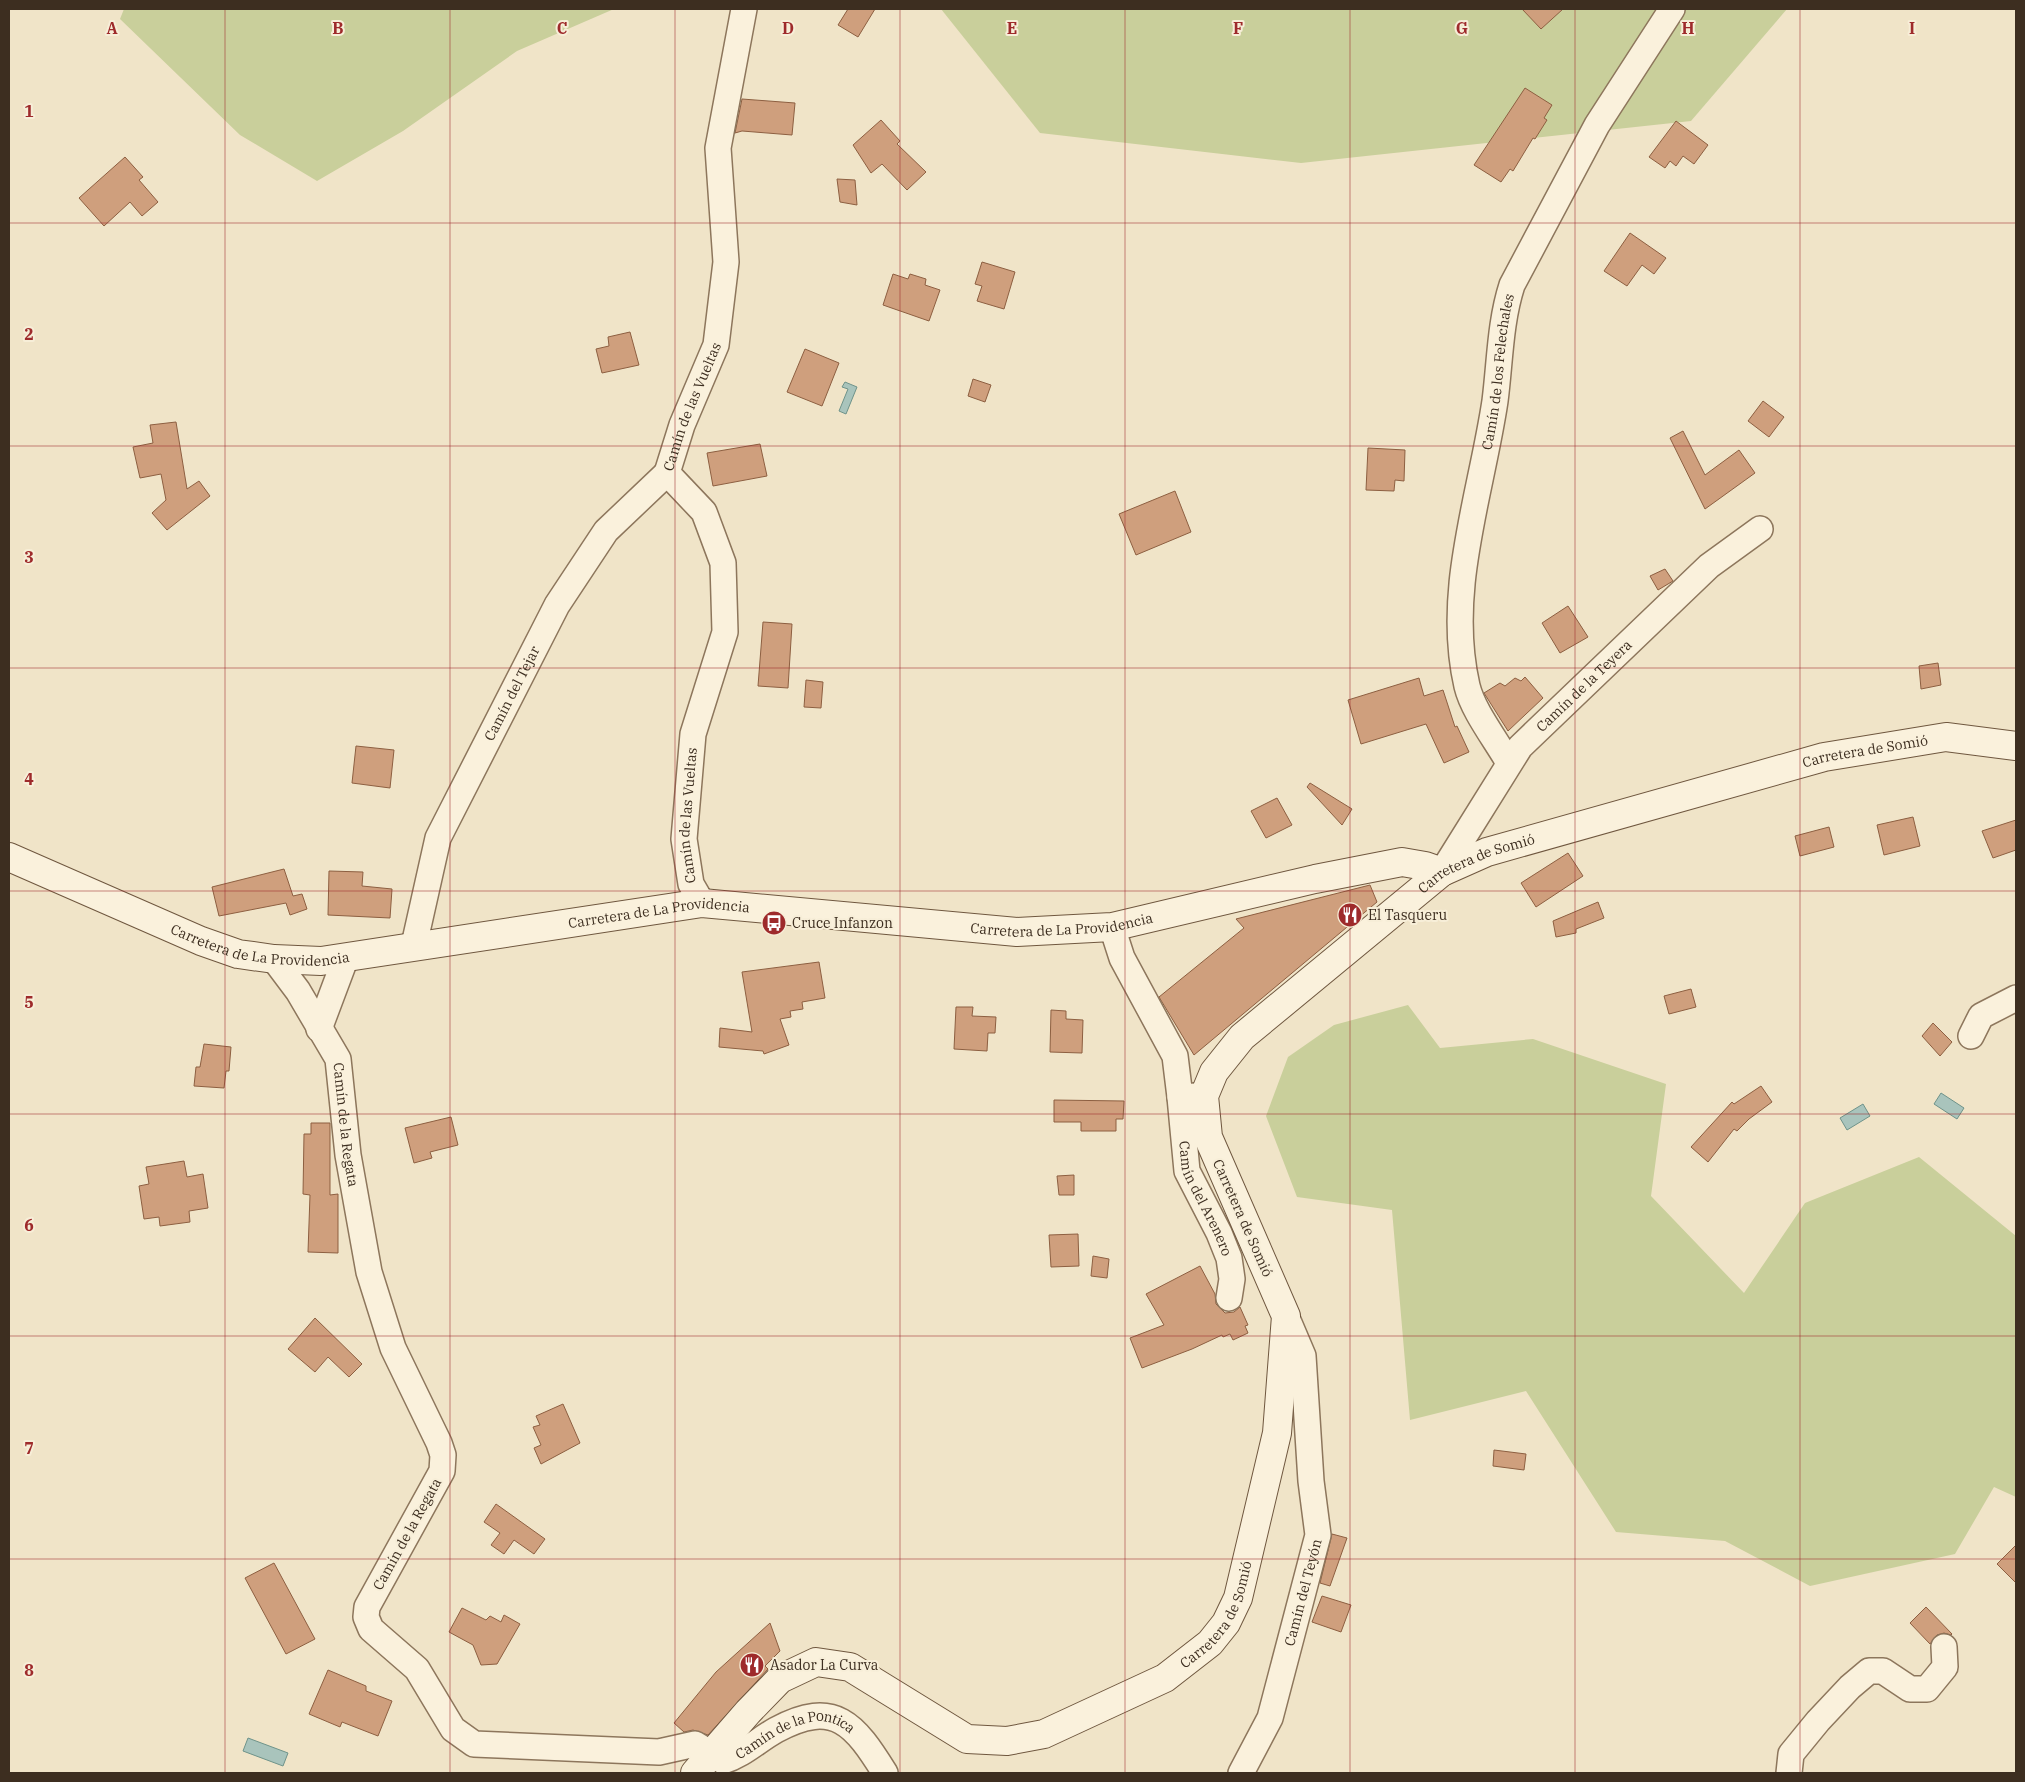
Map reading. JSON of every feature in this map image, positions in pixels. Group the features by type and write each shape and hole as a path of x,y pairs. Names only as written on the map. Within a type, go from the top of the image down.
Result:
{"street":[{"name":"Camín de las Vueltas","path":"702,903 691,884 684,838 694,734 726,632 723,563 704,512 668,473 682,425 716,345 726,262 718,148 744,9"},
{"name":"Camín de los Felechales","path":"1509,763 1472,700 1467,687 1458,630 1463,574 1494,402 1505,306 1512,285 1597,125 1672,9"},
{"name":"Camín del Tejar","path":"414,945 438,838 558,605 606,531 668,473"},
{"name":"Camín de la Teyera","path":"1442,872 1476,820 1509,763 1531,736 1709,566 1760,529"},
{"name":"Carretera de Somió","path":"695,1773 714,1754 748,1712 780,1679 816,1662 850,1667 967,1739 1007,1741 1044,1734 1165,1678 1210,1643 1226,1623 1238,1598 1277,1433 1286,1316 1192,1096 1242,1037 1442,872 1488,852 1824,758 1946,737 2016,746"},
{"name":"Carretera de La Providencia","path":"9,857 201,941 238,954 274,959 321,961 414,945 702,903 1017,932 1112,927 1315,879 1402,862 1425,866 1442,872"},
{"name":"Camín del Arenero","path":"1112,927 1122,958 1175,1056 1192,1096 1187,1171 1219,1233 1229,1258 1232,1279 1229,1298"},
{"path":"320,1029 336,990 346,957"},
{"name":"Camín de la Regata","path":"274,959 298,990 338,1059 348,1155 369,1272 393,1348 440,1443 443,1454 442,1471 367,1606 366,1617 371,1629 417,1669 453,1729 474,1744 659,1752 695,1744 714,1754"},
{"path":"298,990 317,994 336,990"},
{"path":"1971,1036 1981,1016 2016,998"},
{"name":"Camín del Teyón","path":"1241,1773 1270,1718 1318,1535 1311,1481 1303,1356 1286,1316"},
{"path":"1789,1773 1791,1754 1850,1686 1869,1671 1883,1671 1910,1689 1927,1689 1944,1667 1944,1647"},
{"name":"Camín de la Pontica","path":"714,1754 723,1761 734,1758 784,1727 805,1717 830,1715 849,1726 864,1740 885,1773"}],"green space":[{"path":"124,9 614,9 517,51 403,131 317,181 240,135 120,19"},
{"path":"941,9 1787,9 1691,121 1301,163 1040,133"},
{"path":"1408,1005 1440,1048 1533,1039 1666,1084 1651,1196 1744,1293 1805,1203 1919,1157 2016,1236 2016,1497 1994,1487 1955,1554 1810,1586 1725,1541 1616,1532 1526,1391 1410,1420 1392,1210 1297,1197 1266,1116 1288,1057 1334,1025"}],"water":[{"path":"845,382 857,387 846,414 839,411 848,389 842,387"},
{"path":"1941,1093 1964,1108 1957,1119 1934,1104"},
{"path":"1863,1104 1870,1116 1847,1130 1840,1118"},
{"path":"248,1738 288,1753 283,1766 243,1751"}],"building":[{"path":"848,9 875,9 858,37 838,25"},
{"path":"1522,9 1563,9 1541,29"},
{"path":"1525,88 1552,105 1544,118 1547,120 1535,139 1533,138 1513,171 1510,169 1501,182 1474,165"},
{"path":"742,99 795,103 792,135 742,131 735,133"},
{"path":"881,120 900,141 897,144 926,172 907,190 882,164 871,173 853,145"},
{"path":"1676,121 1708,145 1694,164 1683,156 1676,166 1670,161 1665,168 1649,157"},
{"path":"125,157 143,177 139,180 158,202 142,216 130,202 104,226 79,198"},
{"path":"837,179 855,180 857,205 840,202"},
{"path":"1630,233 1666,258 1654,274 1642,265 1627,286 1604,271"},
{"path":"982,262 1015,272 1004,309 977,301 982,286 975,284"},
{"path":"893,274 908,279 910,274 926,279 925,285 940,290 929,321 883,305"},
{"path":"630,332 639,365 602,373 596,349 609,346 608,337"},
{"path":"805,349 839,363 822,406 787,392"},
{"path":"973,379 991,385 985,402 968,396"},
{"path":"1763,401 1784,417 1769,437 1748,421"},
{"path":"176,422 187,489 199,481 210,496 167,530 152,513 166,500 161,474 140,478 133,447 153,443 150,425"},
{"path":"1683,431 1705,475 1739,450 1755,473 1705,509 1670,438"},
{"path":"760,444 767,476 713,486 707,453"},
{"path":"1368,448 1405,450 1404,481 1395,480 1394,491 1366,490"},
{"path":"1175,491 1191,532 1136,555 1119,514"},
{"path":"1665,569 1673,581 1658,590 1650,576"},
{"path":"1568,606 1588,637 1560,653 1542,623"},
{"path":"763,622 792,624 788,688 758,686"},
{"path":"1938,663 1941,685 1921,689 1919,666"},
{"path":"1525,677 1543,698 1508,731 1484,693 1500,683 1505,686 1515,678 1521,681"},
{"path":"1419,678 1424,696 1443,690 1455,727 1457,726 1469,752 1444,763 1426,724 1361,744 1348,700"},
{"path":"806,680 823,682 821,708 804,707"},
{"path":"356,746 394,750 390,788 352,783"},
{"path":"1310,783 1352,809 1342,825 1307,787"},
{"path":"1277,798 1292,825 1266,838 1251,811"},
{"path":"1913,817 1920,846 1884,855 1877,825"},
{"path":"2016,820 2016,850 1993,858 1982,831"},
{"path":"1829,827 1834,847 1800,856 1795,836"},
{"path":"1568,853 1583,876 1536,907 1521,883"},
{"path":"284,869 293,896 302,894 307,909 290,915 286,903 219,916 212,887"},
{"path":"329,871 363,872 362,886 392,889 390,918 328,915"},
{"path":"1370,885 1377,902 1194,1055 1159,997 1244,928 1236,919"},
{"path":"1598,902 1604,918 1576,929 1576,933 1556,937 1553,921"},
{"path":"819,962 825,998 802,1002 803,1009 790,1011 791,1017 780,1019 789,1045 764,1054 763,1051 719,1047 720,1028 752,1032 742,972"},
{"path":"1691,989 1696,1007 1669,1014 1664,996"},
{"path":"956,1007 973,1007 972,1016 996,1017 995,1033 988,1033 987,1051 954,1049"},
{"path":"1051,1010 1066,1011 1066,1019 1083,1020 1082,1053 1050,1052"},
{"path":"1933,1023 1952,1042 1940,1056 1922,1036"},
{"path":"204,1044 231,1047 229,1071 226,1071 224,1088 194,1086 196,1067 200,1067"},
{"path":"1761,1086 1772,1102 1749,1119 1737,1131 1734,1129 1708,1162 1691,1147 1732,1102 1734,1104"},
{"path":"1054,1100 1124,1101 1123,1119 1116,1119 1116,1131 1081,1131 1081,1122 1054,1122"},
{"path":"451,1117 458,1145 430,1152 432,1158 414,1163 405,1128"},
{"path":"311,1123 330,1123 330,1195 338,1194 338,1253 308,1252 310,1195 303,1194 304,1134 311,1134"},
{"path":"184,1161 187,1177 203,1174 208,1208 189,1211 190,1222 160,1226 159,1217 144,1219 139,1186 149,1184 146,1167"},
{"path":"1074,1175 1074,1195 1059,1195 1057,1176"},
{"path":"1078,1234 1079,1266 1051,1267 1049,1235"},
{"path":"1093,1256 1109,1259 1107,1278 1091,1276"},
{"path":"1200,1266 1215,1294 1216,1304 1225,1313 1234,1312 1240,1307 1248,1325 1245,1326 1248,1333 1233,1340 1230,1334 1223,1337 1222,1335 1192,1349 1142,1368 1130,1338 1164,1325 1146,1294"},
{"path":"315,1318 362,1364 349,1377 328,1357 315,1372 288,1349"},
{"path":"563,1404 580,1443 541,1464 534,1448 541,1445 533,1427 540,1425 536,1416"},
{"path":"1494,1450 1526,1454 1524,1470 1493,1466"},
{"path":"496,1504 545,1539 534,1554 514,1540 504,1554 491,1545 500,1533 484,1522"},
{"path":"1332,1534 1347,1538 1330,1586 1320,1583"},
{"path":"2016,1545 2016,1583 1997,1564"},
{"path":"274,1563 315,1639 286,1654 245,1578"},
{"path":"1322,1596 1351,1605 1341,1632 1312,1622"},
{"path":"1926,1607 1951,1635 1944,1633 1937,1635 1930,1644 1910,1623"},
{"path":"462,1608 486,1620 490,1616 501,1622 504,1615 520,1624 497,1664 481,1665 473,1645 449,1632"},
{"path":"770,1623 780,1651 765,1666 768,1669 708,1735 693,1730 684,1732 674,1723 716,1672"},
{"path":"328,1670 366,1686 366,1691 392,1701 378,1736 342,1722 340,1727 309,1714"}],"place":[{"name":"El Tasqueru","path":"1350,915"},
{"name":"Cruce Infanzon","path":"774,923"},
{"name":"Asador La Curva","path":"752,1665"}]}
